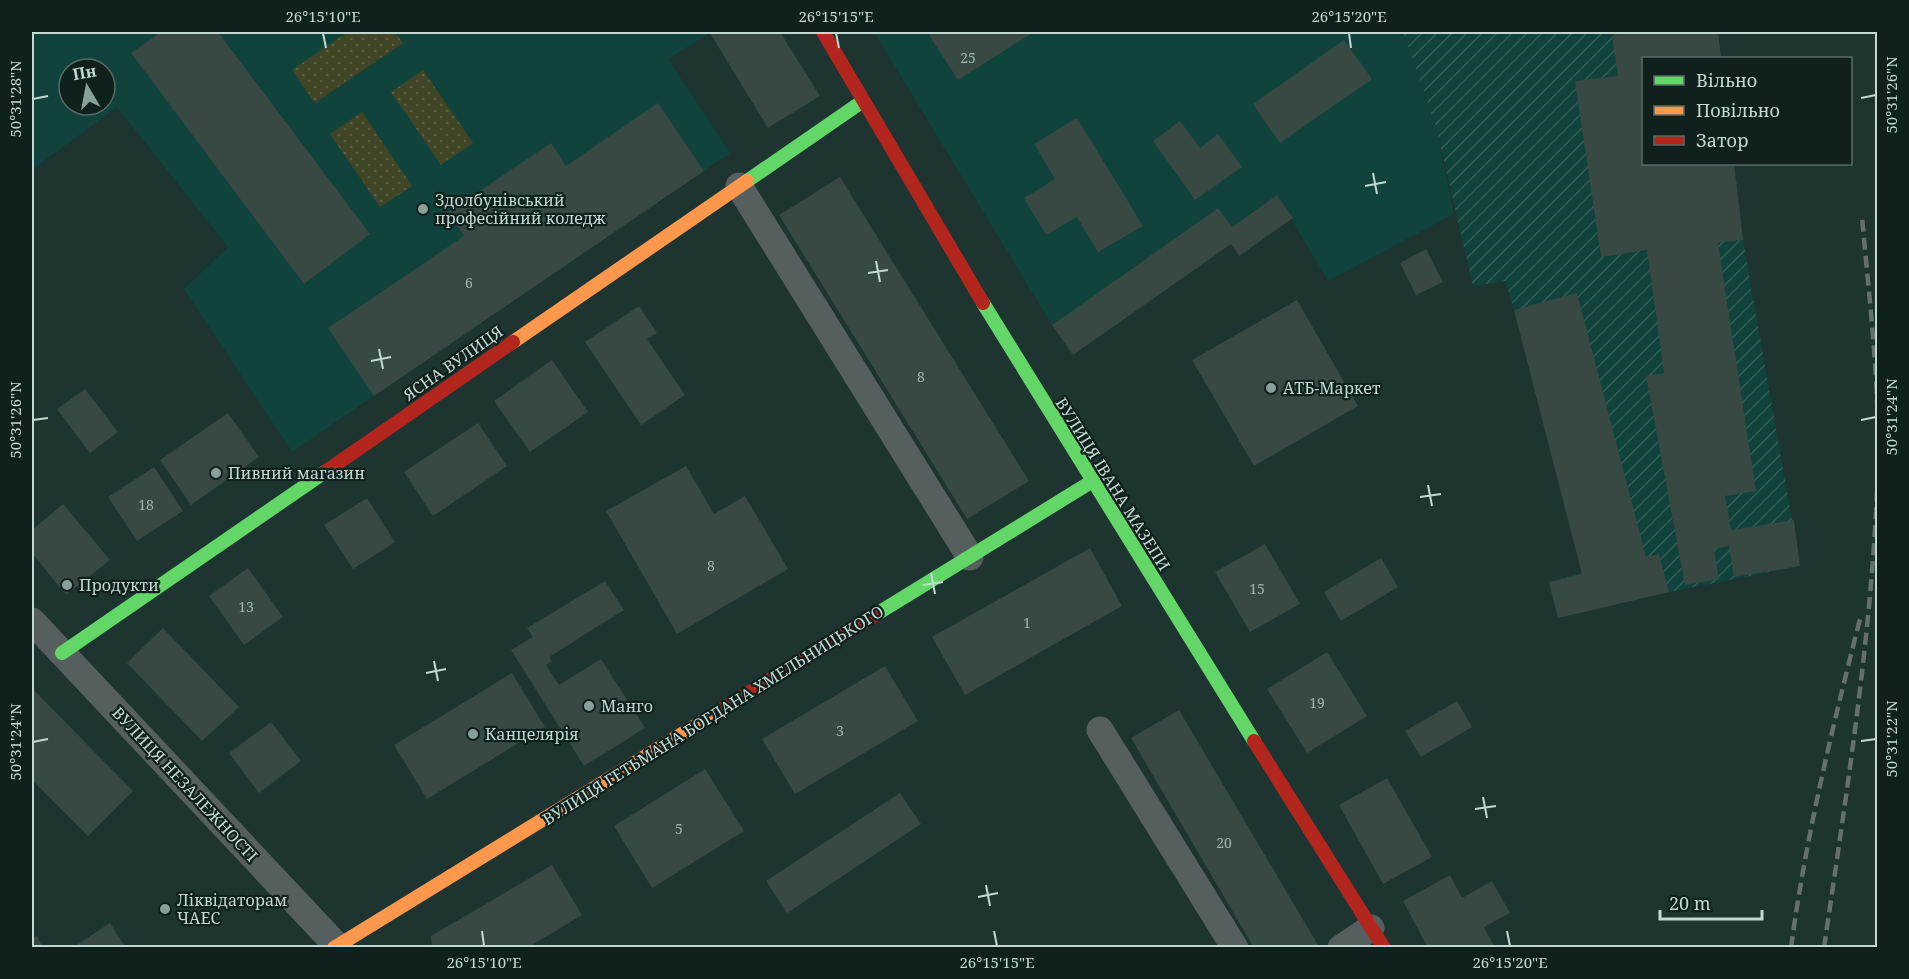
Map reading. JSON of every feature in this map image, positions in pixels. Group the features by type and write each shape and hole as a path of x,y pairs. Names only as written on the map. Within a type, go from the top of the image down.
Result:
{"street":[{"name":"ВУЛИЦЯ ІВАНА МАЗЕПИ","path":"823,32 913,190 1096,488 1378,938"},
{"name":"ЯСНА ВУЛИЦЯ","path":"62,653 863,102"},
{"path":"740,186 970,557"},
{"name":"ВУЛИЦЯ ГЕТЬМАНА БОГДАНА ХМЕЛЬНИЦЬКОГО","path":"343,947 970,557 1096,488"},
{"name":"ВУЛИЦЯ ГЕТЬМАНА БОГДАНА ХМЕЛЬНИЦЬКОГО","path":"343,947 1096,488"},
{"name":"ВУЛИЦЯ НЕЗАЛЕЖНОСТІ","path":"32,621 343,947"},
{"path":"1100,729 1235,948"},
{"path":"1341,948 1378,938"}],"shaded area":[{"name":"Здолбунівський професійний коледж","path":"32,32 709,32 668,59 730,153 292,452 184,289 228,247 117,107 117,57 57,57 57,117 104,117 32,170"},
{"path":"347,32 395,32 403,43 315,103 292,70"},
{"path":"874,32 1403,32 1436,127 1454,214 1328,281 1277,195 1232,227 1218,208 1052,325"},
{"path":"1403,32 1718,32 1721,57 1642,57 1642,165 1734,165 1743,240 1800,566 1669,592 1558,618 1549,582 1582,573 1505,281 1473,286 1436,127"},
{"path":"423,70 473,143 441,165 391,92"},
{"path":"362,112 412,186 380,207 330,134"}],"building":[{"path":"161,32 218,32 370,234 304,284 131,53"},
{"path":"780,32 820,96 768,128 710,33"},
{"path":"934,32 1034,32 958,80 929,35"},
{"path":"1635,32 1718,32 1721,57 1642,57 1642,165 1734,165 1743,240 1718,243 1756,491 1725,496 1731,530 1794,520 1800,566 1734,577 1729,546 1714,549 1719,579 1685,585 1646,376 1664,373 1647,250 1601,257 1575,81 1618,76 1612,35"},
{"path":"1344,40 1372,79 1280,143 1253,104"},
{"path":"658,103 704,171 374,396 328,328 464,236 448,212 551,143 566,166"},
{"path":"1077,118 1143,226 1098,252 1077,217 1046,235 1024,198 1055,179 1034,144"},
{"path":"1180,121 1200,148 1218,134 1242,167 1195,200 1153,141"},
{"path":"840,177 1029,481 967,519 779,215"},
{"path":"1277,195 1293,218 1239,256 1231,244 1073,355 1052,325 1218,208 1232,227"},
{"path":"1426,249 1443,282 1416,295 1400,263"},
{"path":"1577,293 1646,557 1659,554 1669,592 1558,618 1549,582 1582,574 1514,310"},
{"path":"1297,300 1358,406 1254,466 1192,360"},
{"path":"639,306 657,333 647,339 685,395 641,425 585,342"},
{"path":"552,360 588,412 530,452 494,401"},
{"path":"85,389 118,432 90,453 57,409"},
{"path":"228,413 259,457 191,505 160,460"},
{"path":"478,423 507,466 433,516 404,472"},
{"path":"686,466 714,514 745,496 788,569 677,634 606,511"},
{"path":"154,467 183,511 137,541 108,497"},
{"path":"367,498 395,542 353,569 324,525"},
{"path":"63,504 110,560 66,595 32,553 32,530"},
{"path":"1265,544 1300,604 1250,632 1215,572"},
{"path":"1090,548 1122,606 965,695 932,637"},
{"path":"1381,558 1398,587 1341,621 1324,592"},
{"path":"248,568 283,617 244,645 209,596"},
{"name":"Манго","path":"605,581 624,610 549,657 552,661 546,665 559,685 601,659 645,728 584,766 511,650 533,637 527,628"},
{"path":"163,628 239,707 202,741 127,663"},
{"path":"1327,652 1367,716 1307,753 1267,689"},
{"path":"885,666 918,721 795,794 762,739"},
{"path":"512,673 545,727 427,799 394,745"},
{"path":"32,688 133,791 88,836 32,780"},
{"path":"1457,701 1472,727 1421,757 1405,731"},
{"path":"1179,710 1318,945 1313,948 1254,948 1131,738"},
{"path":"271,722 301,761 259,793 229,753"},
{"path":"705,769 744,831 652,888 614,826"},
{"path":"1387,778 1432,857 1383,884 1339,805"},
{"path":"900,793 921,824 787,913 766,881"},
{"path":"552,865 582,915 527,948 432,948 431,936"},
{"path":"1450,875 1462,898 1492,881 1510,913 1484,927 1495,948 1428,948 1403,901"},
{"path":"110,923 126,948 72,948"},
{"path":"37,936 43,948 32,948 32,939"}],"railway":[{"path":"1824,948 1863,664 1877,493 1877,389 1862,217"},
{"path":"1791,948 1812,822 1861,615"}],"traffic: fast":[{"path":"747,181 863,101"},
{"path":"983,303 1254,741"},
{"path":"62,653 325,472"},
{"path":"875,615 1091,482"}],"traffic: slow":[{"path":"513,342 747,181"},
{"path":"334,948 721,710"}],"traffic: jam":[{"path":"823,32 983,303"},
{"path":"325,472 513,342"},
{"path":"721,710 875,615"},
{"path":"1254,741 1384,948"}],"place":[{"name":"Здолбунівський професійний коледж","path":"423,209"},
{"name":"АТБ-Маркет","path":"1271,388"},
{"name":"Пивний магазин","path":"216,473"},
{"name":"Продукти","path":"67,585"},
{"name":"Манго","path":"589,706"},
{"name":"Канцелярiя","path":"473,734"},
{"name":"Ліквідаторам ЧАЕС","path":"165,909"}]}
